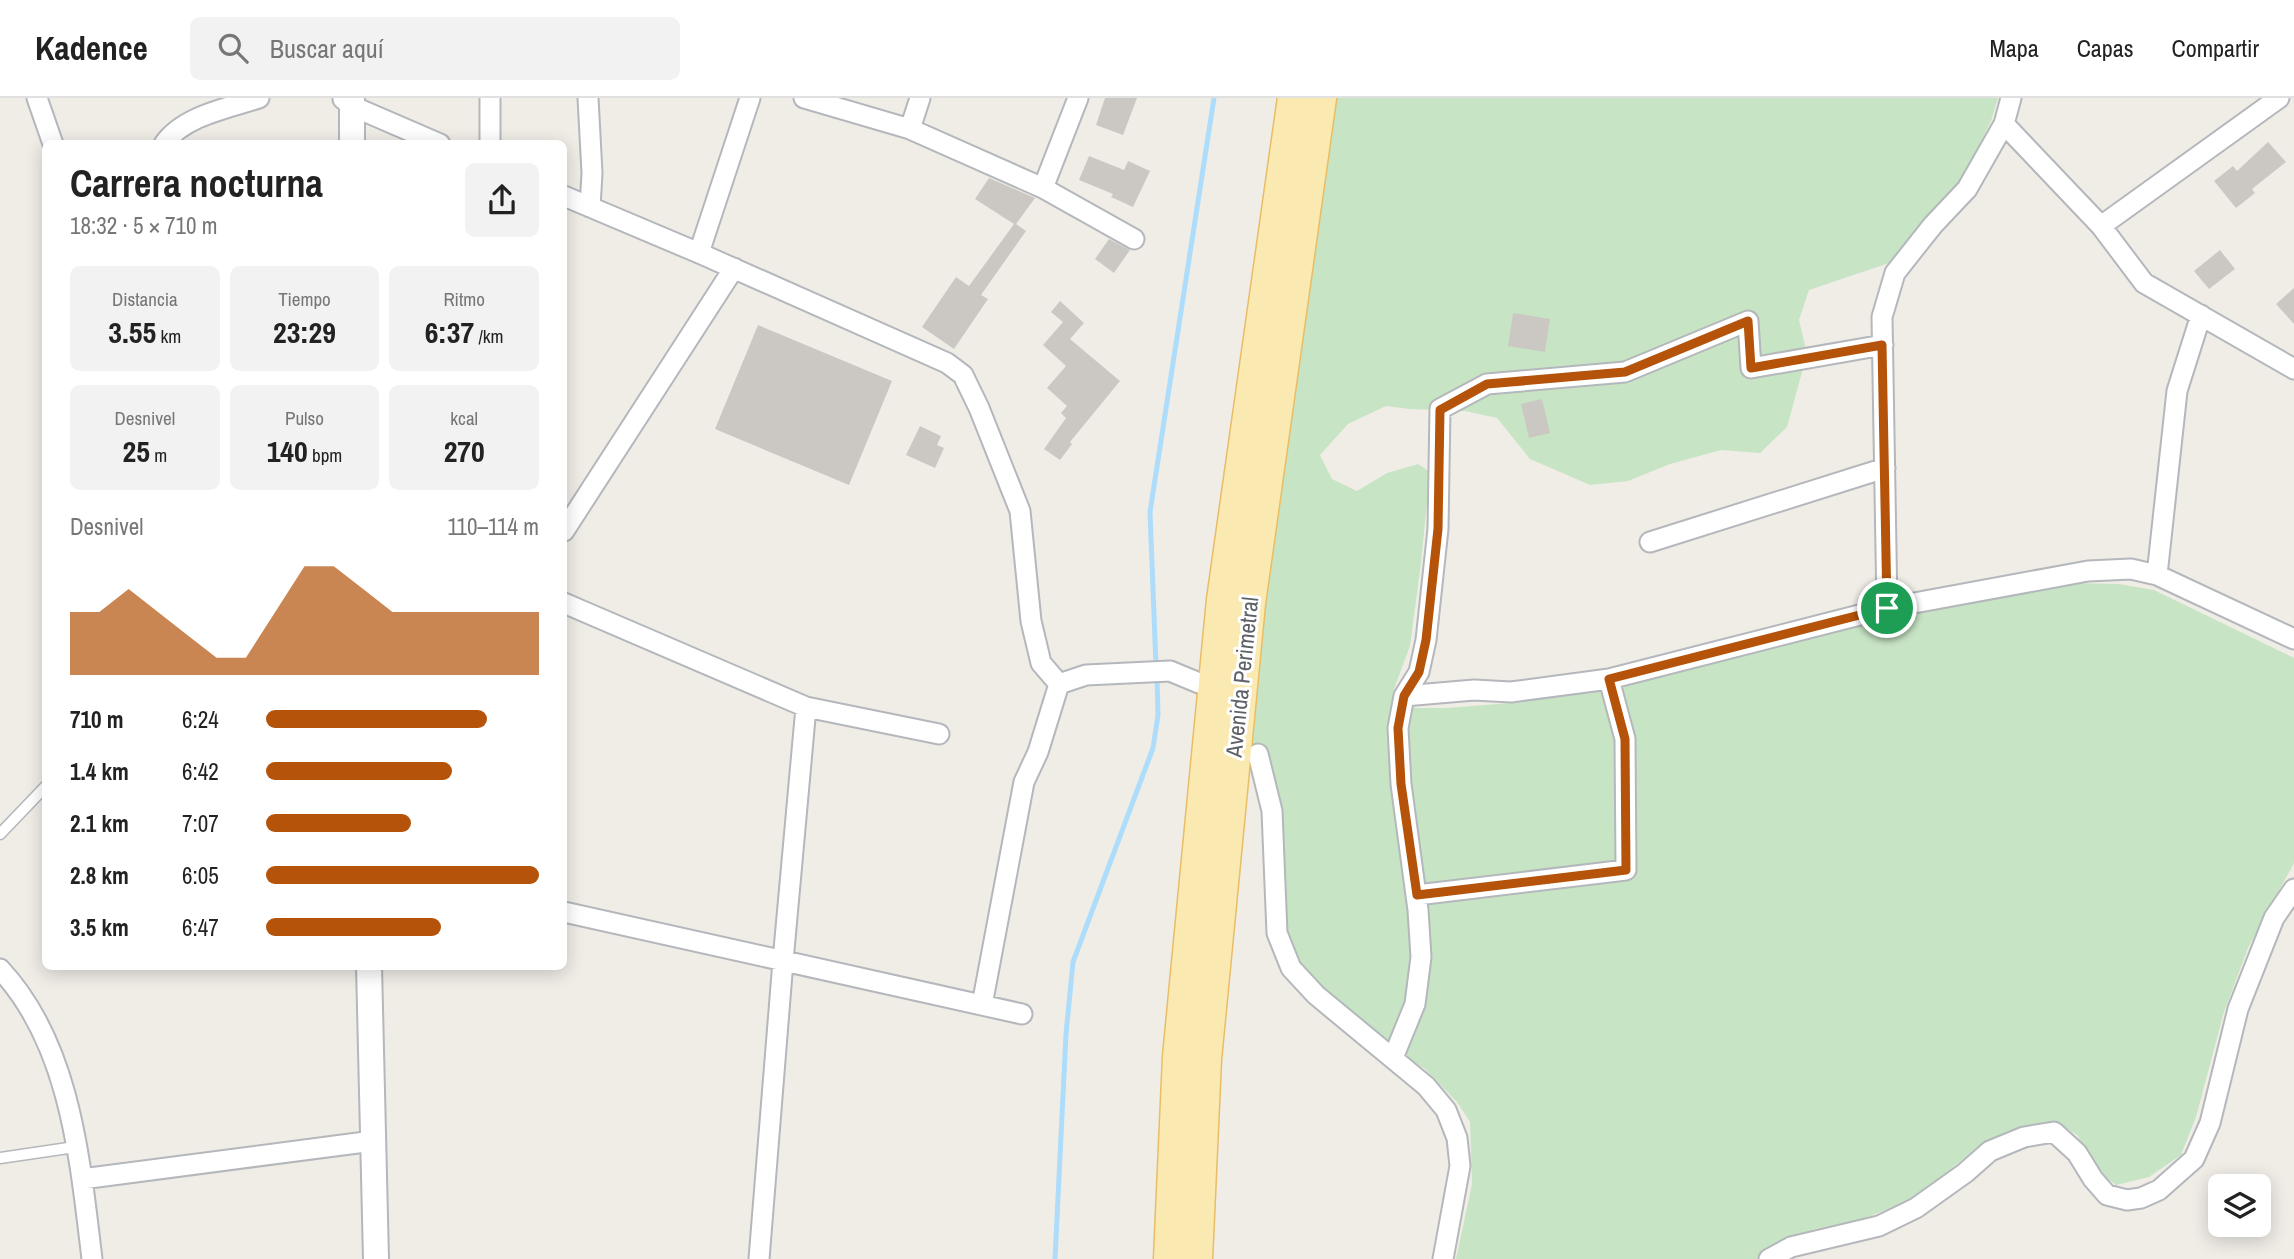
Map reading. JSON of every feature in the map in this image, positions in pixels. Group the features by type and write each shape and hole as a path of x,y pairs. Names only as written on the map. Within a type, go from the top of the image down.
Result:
{"main road":[{"name":"Avenida Perimetral","path":"1170,1259 1179,1057 1223,600 1294,98"},
{"name":"Avenida Perimetral","path":"1196,1259 1205,1059 1249,603 1320,98"}],"street":[{"path":"37,98 52,140"},
{"path":"167,140 187,122 259,98"},
{"path":"490,98 490,140"},
{"path":"588,98 592,173 590,206"},
{"path":"699,253 750,98"},
{"path":"804,98 910,129 1043,188 1134,239"},
{"path":"910,129 920,98"},
{"path":"1043,188 1078,98"},
{"path":"1887,608 1882,317 1895,273 1933,225 1967,190 2004,124 2011,98"},
{"path":"2101,226 2279,98"},
{"path":"348,101 352,140"},
{"path":"348,101 431,140"},
{"path":"2004,124 2101,226 2144,283 2294,369"},
{"path":"567,197 947,363 963,375 1020,511 1031,621 1041,663 1059,684"},
{"path":"567,526 734,268"},
{"path":"2157,575 2178,391 2201,315"},
{"path":"1393,1058 1415,1004 1421,957 1417,895 1401,784 1398,728 1404,696 1419,672 1426,640 1438,529 1440,410 1487,384 1625,372 1748,321 1751,368 1882,345"},
{"path":"1650,542 1885,468"},
{"path":"1404,696 1474,690 1511,692 1609,679 1887,608 2088,571 2131,569 2157,575 2294,639"},
{"path":"567,604 806,707 939,734"},
{"path":"1059,684 1086,674 1170,671 1199,683"},
{"path":"1417,895 1626,870 1625,739 1609,679"},
{"path":"982,1006 1024,782 1038,752 1059,684"},
{"path":"760,1259 806,707"},
{"path":"1258,754 1272,811 1277,933 1291,968 1316,995 1426,1086 1446,1110 1457,1138 1460,1166 1443,1259"},
{"path":"1769,1259 1791,1247 1879,1226 1916,1208 1965,1173 1990,1151 2024,1137 2054,1132 2077,1153 2107,1195 2127,1200 2141,1198 2160,1190 2194,1159 2210,1123 2238,1009 2274,918 2294,889"},
{"path":"567,913 1023,1014"},
{"path":"0,970 26,1000 46,1035 64,1091 82,1180 92,1259"},
{"path":"369,970 376,1259"},
{"path":"82,1180 373,1141"}],"lane":[{"path":"0,834 42,790"},
{"path":"0,1158 75,1147"}],"green space":[{"path":"1320,98 1998,98 1991,121 1960,185 1918,226 1892,262 1809,290 1799,320 1807,354 1787,427 1760,453 1721,450 1670,464 1628,481 1590,485 1530,459 1497,418 1465,411 1386,406 1348,424 1320,455 1332,479 1357,491 1387,473 1418,464 1430,472 1410,646 1394,689 1415,708 1510,703 1604,690 1885,619 2074,583 2119,584 2154,590 2294,658 2294,863 2248,948 2224,1012 2196,1117 2181,1155 2149,1177 2116,1185 2096,1170 2077,1135 2054,1121 2011,1130 1976,1148 1932,1185 1903,1203 1860,1220 1815,1229 1779,1242 1757,1259 1456,1259 1472,1184 1470,1122 1457,1102 1425,1069 1402,1054 1311,978 1294,952 1285,919 1262,788 1236,748"}],"building":[{"path":"1105,98 1137,98 1123,135 1096,125"},
{"path":"2268,142 2286,162 2252,189 2255,193 2236,208 2214,181 2233,166 2237,171"},
{"path":"1089,156 1124,170 1128,161 1150,171 1133,207 1111,197 1113,194 1079,180"},
{"path":"989,178 1035,198 1016,224 1026,231 981,295 988,299 954,349 922,327 956,277 969,286 1014,224 975,199"},
{"path":"1109,239 1130,250 1114,273 1095,259"},
{"path":"2220,250 2235,269 2209,289 2194,271"},
{"path":"2294,288 2294,324 2276,304"},
{"path":"1060,301 1084,323 1070,339 1120,381 1070,442 1072,444 1060,460 1044,449 1066,418 1061,413 1067,406 1047,388 1066,366 1043,345 1063,322 1051,312"},
{"path":"1513,313 1550,319 1545,352 1508,346"},
{"path":"758,325 892,381 849,485 715,429"},
{"path":"1542,399 1550,433 1529,438 1521,404"},
{"path":"920,426 941,436 937,445 944,448 935,468 906,455"}],"waterway":[{"path":"1156,666 1150,512 1214,98"},
{"path":"1055,1259 1066,1034 1073,962 1153,748 1158,715 1157,676"}],"route":[{"path":"1748,321 1751,368 1882,345 1887,608 1609,679 1625,739 1626,870 1417,895 1401,784 1398,728 1404,696 1419,672 1426,640 1438,529 1440,410 1487,384 1625,372 1748,321"}]}
